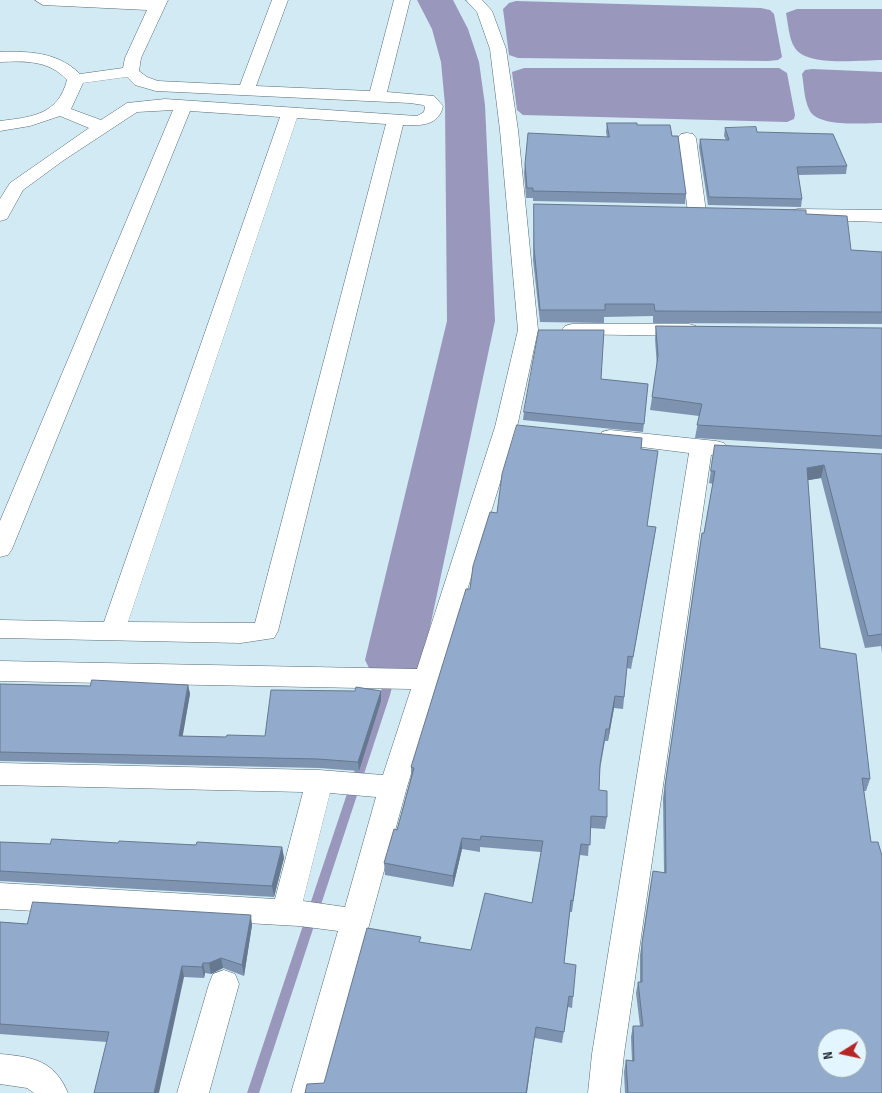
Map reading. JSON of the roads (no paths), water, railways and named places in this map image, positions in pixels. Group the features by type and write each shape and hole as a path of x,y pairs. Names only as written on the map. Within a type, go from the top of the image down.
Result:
{"street":[{"path":"43,0 159,3 133,58 131,72"},
{"path":"246,90 280,0"},
{"path":"376,96 402,6 402,0"},
{"path":"304,914 355,784 516,428 528,330 526,208 498,48 484,10 474,0"},
{"path":"0,57 31,56 53,60 68,69 76,79"},
{"path":"0,215 16,187 133,107 146,104 184,105 418,121 429,118 433,114 434,106 428,100 420,99 156,86 141,81 131,72 76,79"},
{"path":"0,126 16,124 58,110 73,92 76,79"},
{"path":"0,549 184,105"},
{"path":"58,110 102,127"},
{"path":"113,631 290,112"},
{"path":"0,629 241,634 265,631 396,120"},
{"path":"687,138 697,212"},
{"path":"678,212 717,213"},
{"path":"776,214 882,216"},
{"path":"528,330 708,330"},
{"path":"594,436 739,449"},
{"path":"604,1093 608,1054 701,447"},
{"path":"0,670 404,679"},
{"path":"0,774 355,784"},
{"path":"306,1093 355,921 355,784"},
{"path":"0,896 304,914 355,921"},
{"path":"193,1093 224,984"},
{"path":"0,1069 19,1071 42,1078 52,1093"}],"waterway":[{"path":"394,660 471,321 465,105 460,62 450,29 435,0"},
{"path":"253,1093 385,695 394,660"}]}
